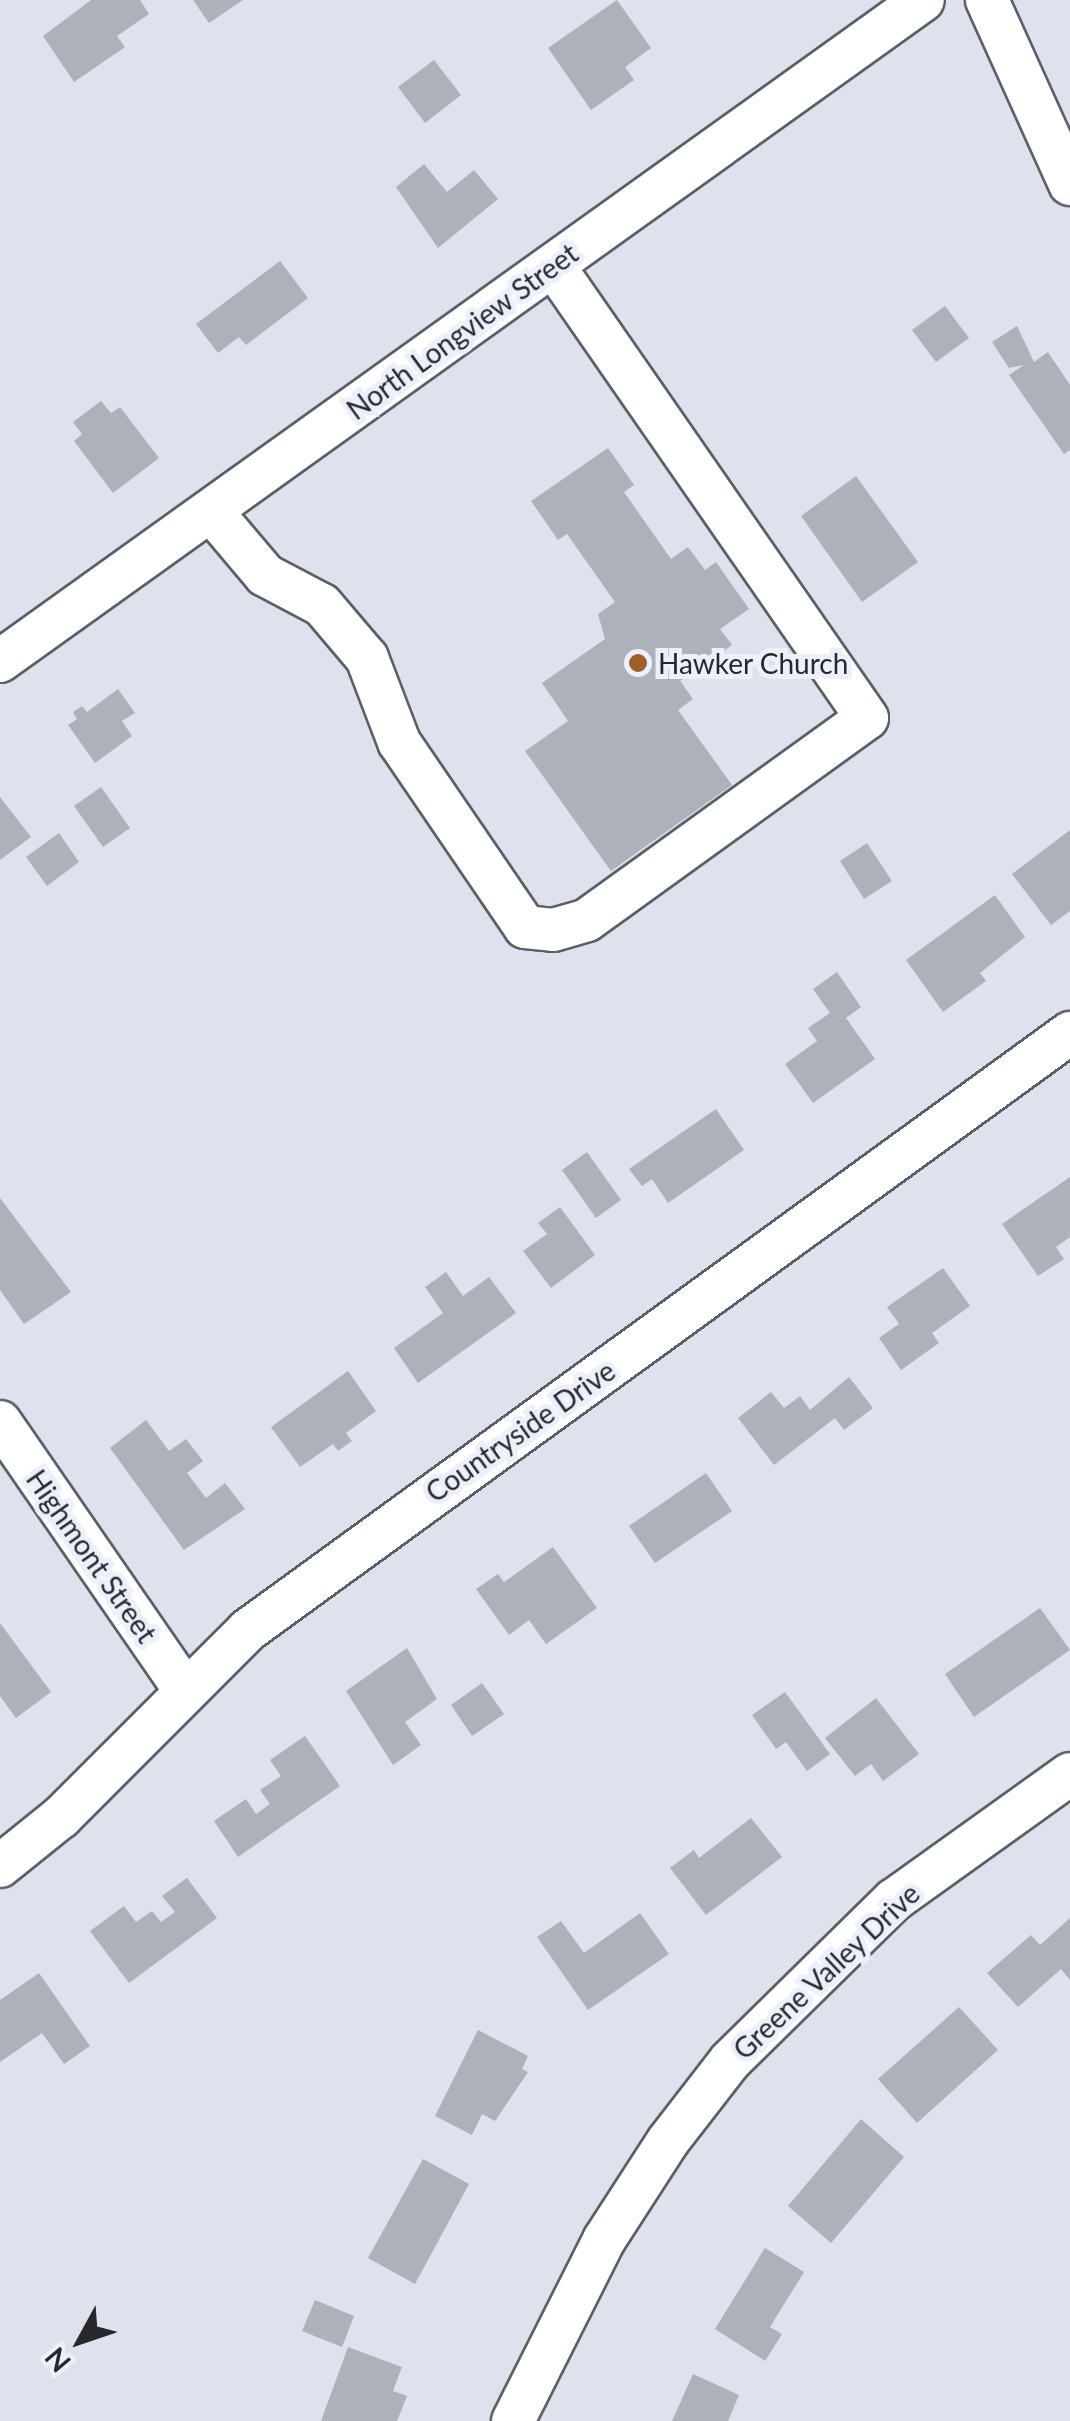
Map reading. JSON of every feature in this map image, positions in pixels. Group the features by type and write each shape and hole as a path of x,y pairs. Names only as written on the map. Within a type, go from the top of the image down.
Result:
{"street":[{"name":"North Longview Street","path":"0,661 922,0"},
{"path":"987,0 1055,106 1070,184"},
{"path":"211,510 265,575 322,605 368,658 398,742 525,928 554,930 588,920 867,718 554,265"},
{"name":"Countryside Drive","path":"0,1866 62,1818 248,1630 1070,1033"},
{"name":"Highmont Street","path":"0,1422 185,1690"},
{"name":"Greene Valley Drive","path":"514,2421 604,2240 668,2140 739,2051 894,1900 1070,1774"}],"building":[{"path":"91,0 140,0 149,14 117,36 125,47 74,82 43,36"},
{"path":"193,0 243,0 209,23"},
{"path":"617,0 651,48 625,67 634,80 591,110 548,48"},
{"path":"434,60 461,95 425,123 398,87"},
{"path":"424,164 447,192 474,170 498,199 438,248 396,187"},
{"path":"280,261 308,298 246,345 239,337 218,353 196,324"},
{"path":"945,306 969,338 936,362 912,330"},
{"path":"1017,326 1034,362 1048,352 1070,385 1070,450 1064,454 1009,375 1024,365 1009,368 992,342"},
{"path":"101,401 111,413 120,407 159,458 113,493 74,441 82,434 73,422"},
{"name":"Hawker Church","path":"608,448 634,485 624,492 671,559 688,547 705,570 716,562 749,609 720,629 732,645 680,681 693,699 678,710 732,785 611,871 525,751 568,721 542,683 605,639 598,614 615,602 567,534 558,540 531,501"},
{"path":"856,476 918,562 862,602 801,516"},
{"path":"118,689 135,713 122,721 132,736 95,763 68,725 77,719 73,712 82,706 87,712"},
{"path":"101,787 130,828 103,847 74,806"},
{"path":"0,797 31,837 0,860"},
{"path":"1070,830 1070,911 1051,925 1012,874"},
{"path":"59,833 79,862 47,886 26,857"},
{"path":"867,843 892,881 864,899 840,861"},
{"path":"995,895 1025,937 980,973 986,981 943,1012 906,960"},
{"path":"837,972 861,1007 846,1018 875,1059 813,1103 785,1064 817,1041 808,1028 830,1013 813,989"},
{"path":"716,1109 744,1150 668,1203 652,1179 642,1186 629,1169"},
{"path":"587,1152 621,1200 596,1218 562,1170"},
{"path":"1070,1177 1070,1237 1056,1247 1064,1259 1038,1276 1002,1224"},
{"path":"0,1198 71,1292 24,1324 0,1290"},
{"path":"560,1207 595,1255 551,1288 523,1251 547,1234 538,1223"},
{"path":"943,1268 970,1306 932,1333 939,1343 901,1370 879,1338 899,1324 887,1307"},
{"path":"446,1272 463,1296 489,1277 516,1313 418,1383 394,1348 443,1313 425,1287"},
{"path":"348,1371 376,1411 346,1433 352,1441 338,1451 333,1444 300,1467 271,1427"},
{"path":"849,1377 873,1408 844,1430 835,1418 774,1465 738,1418 771,1392 784,1408 800,1396 810,1410"},
{"path":"146,1420 169,1451 186,1439 203,1461 187,1473 206,1498 225,1483 245,1509 184,1550 110,1448"},
{"path":"706,1473 732,1511 655,1563 629,1526"},
{"path":"553,1547 597,1608 546,1644 529,1620 509,1635 476,1589 498,1574 504,1582"},
{"path":"1040,1608 1070,1650 974,1717 945,1674"},
{"path":"0,1623 51,1692 16,1718 0,1696"},
{"path":"407,1648 437,1699 405,1722 421,1745 393,1765 346,1691"},
{"path":"482,1683 504,1714 472,1736 451,1705"},
{"path":"785,1692 830,1754 807,1771 786,1742 776,1749 752,1715"},
{"path":"876,1698 919,1754 883,1781 871,1764 855,1776 825,1738"},
{"path":"305,1736 340,1786 238,1857 214,1821 246,1799 256,1814 270,1804 260,1790 281,1776 270,1760"},
{"path":"751,1818 782,1857 706,1915 670,1868 694,1850 699,1858"},
{"path":"187,1878 217,1918 129,1983 90,1931 124,1906 136,1922 152,1911 161,1922 175,1912 162,1896"},
{"path":"640,1913 669,1954 588,2010 537,1937 561,1921 584,1953"},
{"path":"1070,1918 1070,1980 1061,1969 1018,2007 987,1973 1031,1935 1040,1945"},
{"path":"39,1973 90,2046 64,2064 42,2033 0,2062 0,2000"},
{"path":"959,2007 998,2050 917,2123 878,2079"},
{"path":"478,2030 528,2056 522,2069 528,2072 495,2121 482,2114 472,2135 435,2116"},
{"path":"861,2119 904,2157 831,2243 788,2206"},
{"path":"423,2159 469,2184 415,2284 368,2258"},
{"path":"765,2248 804,2272 770,2327 782,2334 765,2361 715,2329"},
{"path":"315,2300 354,2316 342,2347 302,2331"},
{"path":"348,2347 402,2367 393,2391 407,2396 397,2421 321,2421"},
{"path":"693,2374 739,2395 728,2421 672,2421"}],"place":[{"name":"Hawker Church","path":"638,663"}]}
